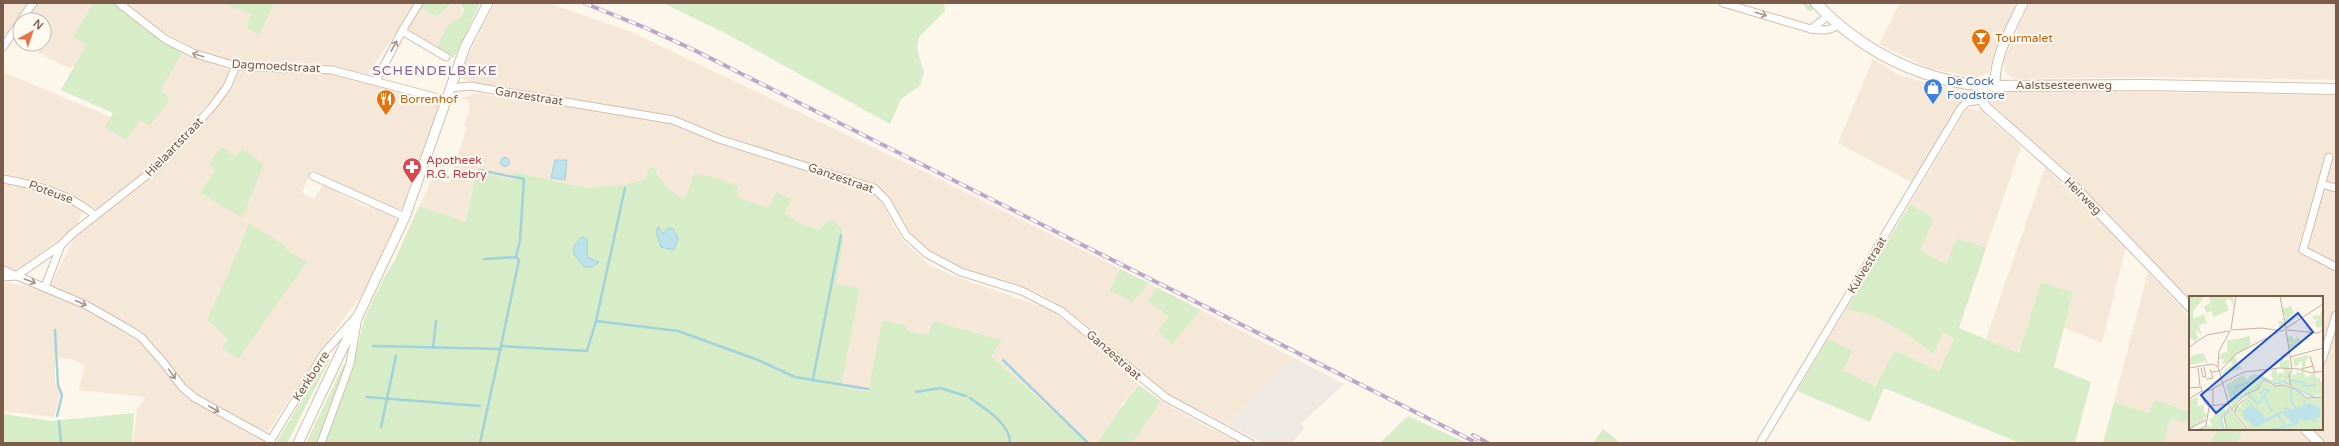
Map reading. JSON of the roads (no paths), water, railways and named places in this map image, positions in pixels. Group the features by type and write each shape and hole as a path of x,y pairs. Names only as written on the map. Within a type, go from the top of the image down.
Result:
{"main road":[{"name":"Aalstsesteenweg","path":"1816,3 1828,16 1862,42 1902,66 1932,78 1957,83 1983,86 2147,85 2336,89"}],"street":[{"path":"27,12 33,3"},
{"name":"Dagmoedstraat","path":"119,3 165,39 193,53 236,66 332,70 446,100"},
{"path":"376,81 402,31 419,3"},
{"name":"Kerkborre","path":"298,443 405,217 465,47 488,3"},
{"path":"1723,3 1811,29 1825,31 1838,24"},
{"path":"1995,86 1995,70 2023,3"},
{"path":"1811,29 1828,16"},
{"path":"402,31 446,57"},
{"path":"3,47 12,34"},
{"name":"Hielaartstraat","path":"3,277 16,276 62,245 72,234 156,168 212,107 227,87 236,66"},
{"name":"Ganzestraat","path":"451,88 470,86 673,120 719,138 874,188 886,200 906,234 927,254 961,272 1022,291 1061,311 1165,398 1250,443"},
{"path":"1982,100 1983,86"},
{"name":"Heirweg","path":"1982,100 1986,106 2093,205 2189,306"},
{"name":"Kulvestraat","path":"1760,443 1962,108 1967,102 1982,100"},
{"path":"2329,157 2303,250 2336,267"},
{"path":"313,176 405,217"},
{"name":"Poteuse","path":"3,179 29,183 55,192 78,202 95,216"},
{"path":"2322,184 2336,188"},
{"name":"Hielaartstraat","path":"3,270 45,288 62,245"},
{"path":"45,288 86,305 141,337 182,387 195,398 270,442"},
{"name":"Kerkborre","path":"270,442 324,353 359,313"},
{"name":"Kerkborre","path":"321,443 350,364 359,313"},
{"path":"2323,357 2336,316"},
{"path":"2306,430 2318,443"}],"water":[{"path":"505,157 510,162 505,167 500,162"},
{"path":"555,160 567,160 565,180 551,178"},
{"path":"658,227 663,234 668,228 673,229 678,238 674,250 661,247 656,232"},
{"path":"582,237 587,239 587,257 599,262 592,267 584,267 574,254 574,246"}],"waterway":[{"path":"479,170 524,179 520,240 516,257"},
{"path":"596,321 625,188"},
{"path":"813,379 841,235"},
{"path":"484,259 516,257 519,260 501,346"},
{"path":"433,348 436,321"},
{"path":"480,443 501,346 587,351 596,321 678,331 758,360 795,377 868,389"},
{"path":"55,330 58,385 62,395 57,416"},
{"path":"373,346 501,349"},
{"path":"381,427 396,356"},
{"path":"1003,360 1088,443"},
{"path":"916,392 940,388 966,396"},
{"path":"367,397 480,406"},
{"path":"970,398 996,417 1006,429 1010,443"},
{"path":"59,421 61,443"}],"railway":[{"path":"584,3 646,28 694,50 1477,443"},
{"path":"1473,435 1488,443"}],"place":[{"name":"Tourmalet","path":"1981,55"},
{"name":"De Cock Foodstore","path":"1933,105"},
{"name":"Borrenhof","path":"386,116"},
{"name":"Apotheek R.G. Rebry","path":"412,184"}],"district":[{"name":"SCHENDELBEKE","path":"435,70"}]}
